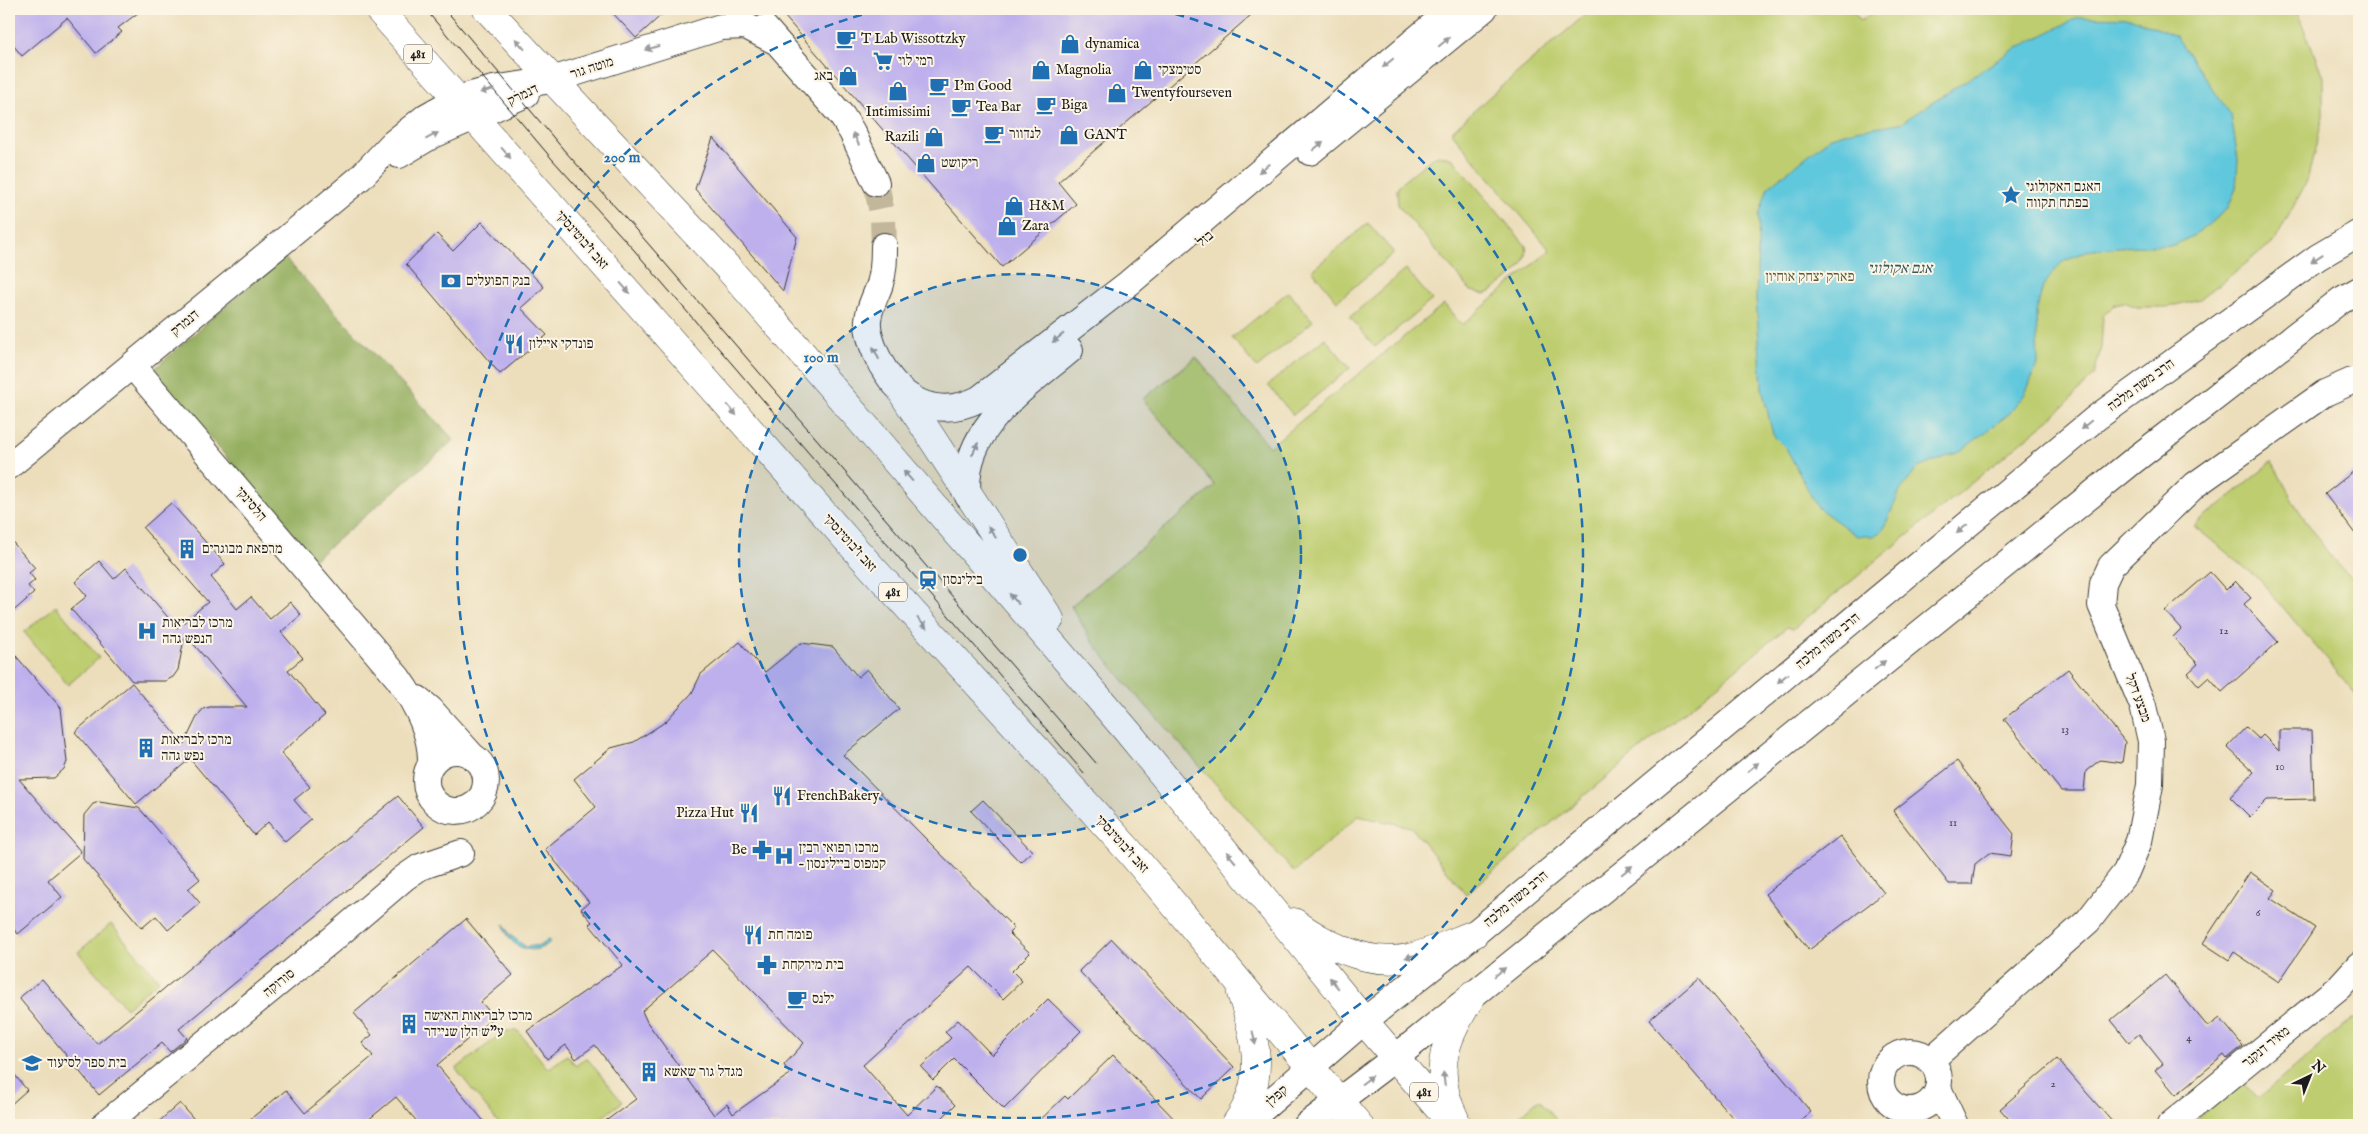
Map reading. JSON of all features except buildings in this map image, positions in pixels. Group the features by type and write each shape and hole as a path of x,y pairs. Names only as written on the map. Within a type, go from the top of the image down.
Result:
{"main road":[{"name":"זאב ז'בוטינסקי","path":"378,9 856,550 1130,852 1359,1125"},
{"name":"481","path":"487,9 728,268 1127,732 1364,1021 1453,1125"},
{"path":"903,394 968,496 1127,732"},
{"path":"1267,901 1325,943 1367,958 1390,960 1410,958 1474,934"},
{"path":"1235,975 1250,1020 1258,1058 1251,1092 1235,1125"},
{"path":"1458,1125 1446,1098 1442,1075 1444,1054 1451,1032 1473,994"}],"street":[{"path":"698,32 708,9"},
{"path":"752,9 775,41 842,116 852,132 876,183"},
{"name":"בזל","path":"903,394 926,405 949,408 966,405 979,399 1129,283 1452,9"},
{"name":"בזל","path":"968,496 968,467 977,443 986,429 1021,391 1484,9"},
{"name":"מוטה גור","path":"552,80 698,32 721,27 746,26 775,41"},
{"name":"דנמרק","path":"9,466 360,178 431,136 465,108 552,80"},
{"name":"הרב משה מלכה","path":"1311,1068 1364,1021 1474,934 2096,418 2318,257 2359,233"},
{"path":"884,246 884,268 871,304 868,321 872,344 882,367 903,394"},
{"path":"1306,1125 1395,1058 2132,461 2341,300 2359,290"},
{"name":"הלסינקי","path":"133,366 406,689 430,709 474,758"},
{"name":"מבצע דקל","path":"1930,1061 2088,921 2126,872 2139,841 2150,784 2152,741 2143,706 2101,604 2103,583 2111,566 2195,485 2325,393 2352,382 2359,382"},
{"name":"הלסינקי","path":"406,689 428,734 432,750 432,763"},
{"path":"457,751 474,758 485,774 486,784 478,802 470,808 460,811 450,811 442,808 429,795 426,778 432,763 447,752 457,751"},
{"name":"סורוקה","path":"104,1125 336,937 404,878 420,867 461,853"},
{"name":"מאיר דנקנר","path":"2170,1125 2339,987 2359,965"},
{"path":"1938,1088 1928,1104 1919,1109 1918,1118 1892,1104 1886,1098 1881,1080 1883,1071 1894,1057 1903,1053 1921,1055 1930,1061 1935,1069 1938,1088 1955,1125"},
{"name":"קפלן","path":"1244,1125 1311,1068"}],"green space":[{"name":"פארק יצחק אוחיון","path":"1592,9 1851,9 1861,21 1876,9 2296,9 2323,76 2323,117 2307,181 2275,241 2200,299 2167,307 2137,307 2124,302 2115,304 2103,316 2101,348 2094,375 2056,414 1793,629 1787,627 1466,894 1411,827 1358,816 1294,872 1124,681 1092,641 1071,606 1215,486 1143,399 1196,357 1269,447 1444,304 1462,325 1550,250 1451,132"},
{"path":"1439,155 1453,159 1526,246 1527,254 1521,267 1491,292 1484,294 1471,291 1398,205 1397,190 1400,184 1433,157"},
{"path":"1368,223 1394,253 1337,301 1312,270"},
{"path":"283,256 454,440 315,559 152,371"},
{"path":"1406,269 1432,300 1375,347 1350,317"},
{"path":"1288,292 1313,321 1257,368 1232,338"},
{"path":"1325,338 1350,368 1293,415 1268,385"},
{"path":"2272,462 2296,506 2330,556 2359,586 2359,698 2260,580 2194,526"},
{"path":"56,606 99,658 68,685 24,632"},
{"path":"111,924 159,980 126,1008 78,952"},
{"path":"2351,1019 2359,1019 2359,1125 2190,1125 2241,1082 2259,1098"},
{"path":"505,1031 518,1031 548,1069 567,1055 576,1066 586,1057 622,1102 592,1125 500,1125 456,1069"},
{"path":"1539,1099 1560,1125 1525,1125 1518,1117"}],"water":[{"name":"אגם אקולוגי","path":"2079,17 2132,18 2176,36 2231,115 2238,159 2236,188 2228,208 2198,233 2175,245 2117,247 2086,251 2061,263 2043,286 2036,313 2038,364 2025,394 2009,414 1962,450 1918,468 1900,491 1883,530 1874,536 1857,536 1817,507 1786,448 1773,435 1762,388 1756,298 1759,215 1768,187 1831,137 1855,130 1901,123 2011,51"},
{"path":"504,924 510,935 526,947 542,945 548,939 551,941 537,949 529,950 522,948 510,939"}],"tunnel":[{"path":"876,183 883,218 884,246"}],"tram line":[{"path":"425,9 552,159 634,250 1084,773"},
{"path":"445,9 563,149 645,240 1096,763"}],"place":[{"name":"T Lab Wissottzky","path":"846,39"},
{"name":"dynamica","path":"1070,44"},
{"name":"רמי לוי","path":"883,61"},
{"name":"Magnolia","path":"1041,70"},
{"name":"סטימצקי","path":"1143,70"},
{"name":"באג","path":"848,76"},
{"name":"I'm Good","path":"939,86"},
{"name":"Intimissimi","path":"898,91"},
{"name":"Twentyfourseven","path":"1117,93"},
{"name":"Biga","path":"1046,105"},
{"name":"Tea Bar","path":"961,107"},
{"name":"לנדוור","path":"994,134"},
{"name":"GANT","path":"1069,135"},
{"name":"Razili","path":"934,137"},
{"name":"ריקושט","path":"926,163"},
{"name":"האגם האקולוגי בפתח תקווה","path":"2011,195"},
{"name":"H&M","path":"1014,206"},
{"name":"Zara","path":"1007,226"},
{"name":"בנק הפועלים","path":"451,281"},
{"name":"פונדקי איילון","path":"514,344"},
{"name":"מרפאת מבוגרים","path":"187,549"},
{"name":"בילינסון","path":"928,580"},
{"name":"מרכז לבריאות הנפש גהה","path":"147,631"},
{"name":"מרכז לבריאות נפש גהה","path":"146,748"},
{"name":"FrenchBakery","path":"782,796"},
{"name":"Pizza Hut","path":"749,813"},
{"name":"Be","path":"762,850"},
{"name":"מרכז רפואי רבין – קמפוס ביילינסון","path":"784,856"},
{"name":"פומה חת","path":"753,935"},
{"name":"בית מירקחת","path":"767,965"},
{"name":"ילנס","path":"797,999"},
{"name":"מרכז לבריאות האישה ע\"ש הלן שניידר","path":"409,1024"},
{"name":"בית ספר לסיעוד","path":"32,1063"},
{"name":"מגדל גור שאשא","path":"649,1072"}]}
